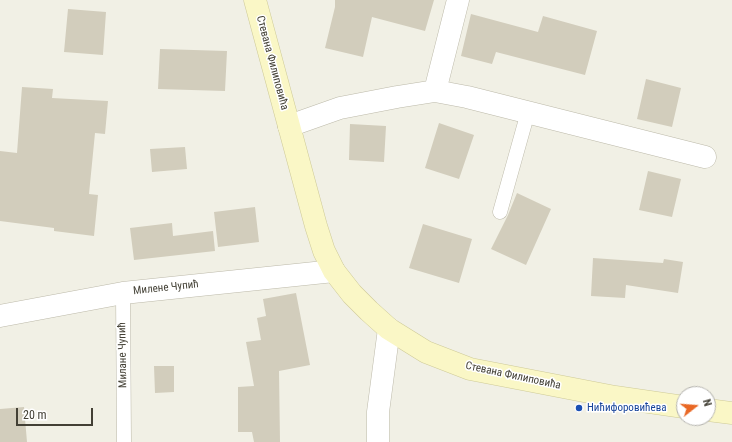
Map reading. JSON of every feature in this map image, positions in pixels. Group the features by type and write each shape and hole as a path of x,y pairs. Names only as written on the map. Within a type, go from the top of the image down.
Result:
{"main road":[{"name":"Стевана Филиповића","path":"255,0 324,251 334,271 352,294 388,329 426,352 470,369 615,397 676,406"},
{"path":"716,411 732,413"}],"street":[{"path":"435,91 458,0"},
{"name":"Стевана Филиповића","path":"290,126 340,108 435,91 467,97 705,157"},
{"name":"Милене Чупић","path":"0,316 123,293 334,271"},
{"path":"378,442 378,412 388,329"}],"lane":[{"path":"500,212 528,112"},
{"name":"Милане Чупић","path":"123,293 124,442"}],"building":[{"path":"335,0 434,0 425,31 372,17 363,57 325,48 335,7"},
{"path":"68,9 106,12 103,55 64,52"},
{"path":"471,14 538,32 543,16 597,31 585,75 496,52 492,64 461,56"},
{"path":"160,49 227,51 225,91 158,89"},
{"path":"646,79 681,88 672,127 637,119"},
{"path":"22,87 53,89 52,98 108,101 105,134 95,133 89,194 98,195 94,236 54,231 54,228 0,221 0,151 17,153"},
{"path":"439,123 474,135 459,179 425,168"},
{"path":"350,124 386,126 384,162 349,160"},
{"path":"185,147 187,169 152,172 150,149"},
{"path":"648,171 681,179 672,217 639,210"},
{"path":"517,193 551,209 526,265 491,249"},
{"path":"255,207 259,242 218,247 214,212"},
{"path":"172,223 173,236 213,231 215,251 134,260 130,228"},
{"path":"423,224 472,239 459,283 409,268"},
{"path":"593,258 663,263 664,259 683,262 678,293 626,285 625,298 591,296"},
{"path":"296,293 310,365 279,371 280,442 254,442 252,432 238,432 238,387 254,386 246,342 261,340 257,318 266,316 263,299"},
{"path":"154,366 174,366 174,392 155,393"},
{"path":"24,407 27,442 0,442 0,409"}],"place":[{"name":"Нићифоровићева","path":"579,408"}]}
